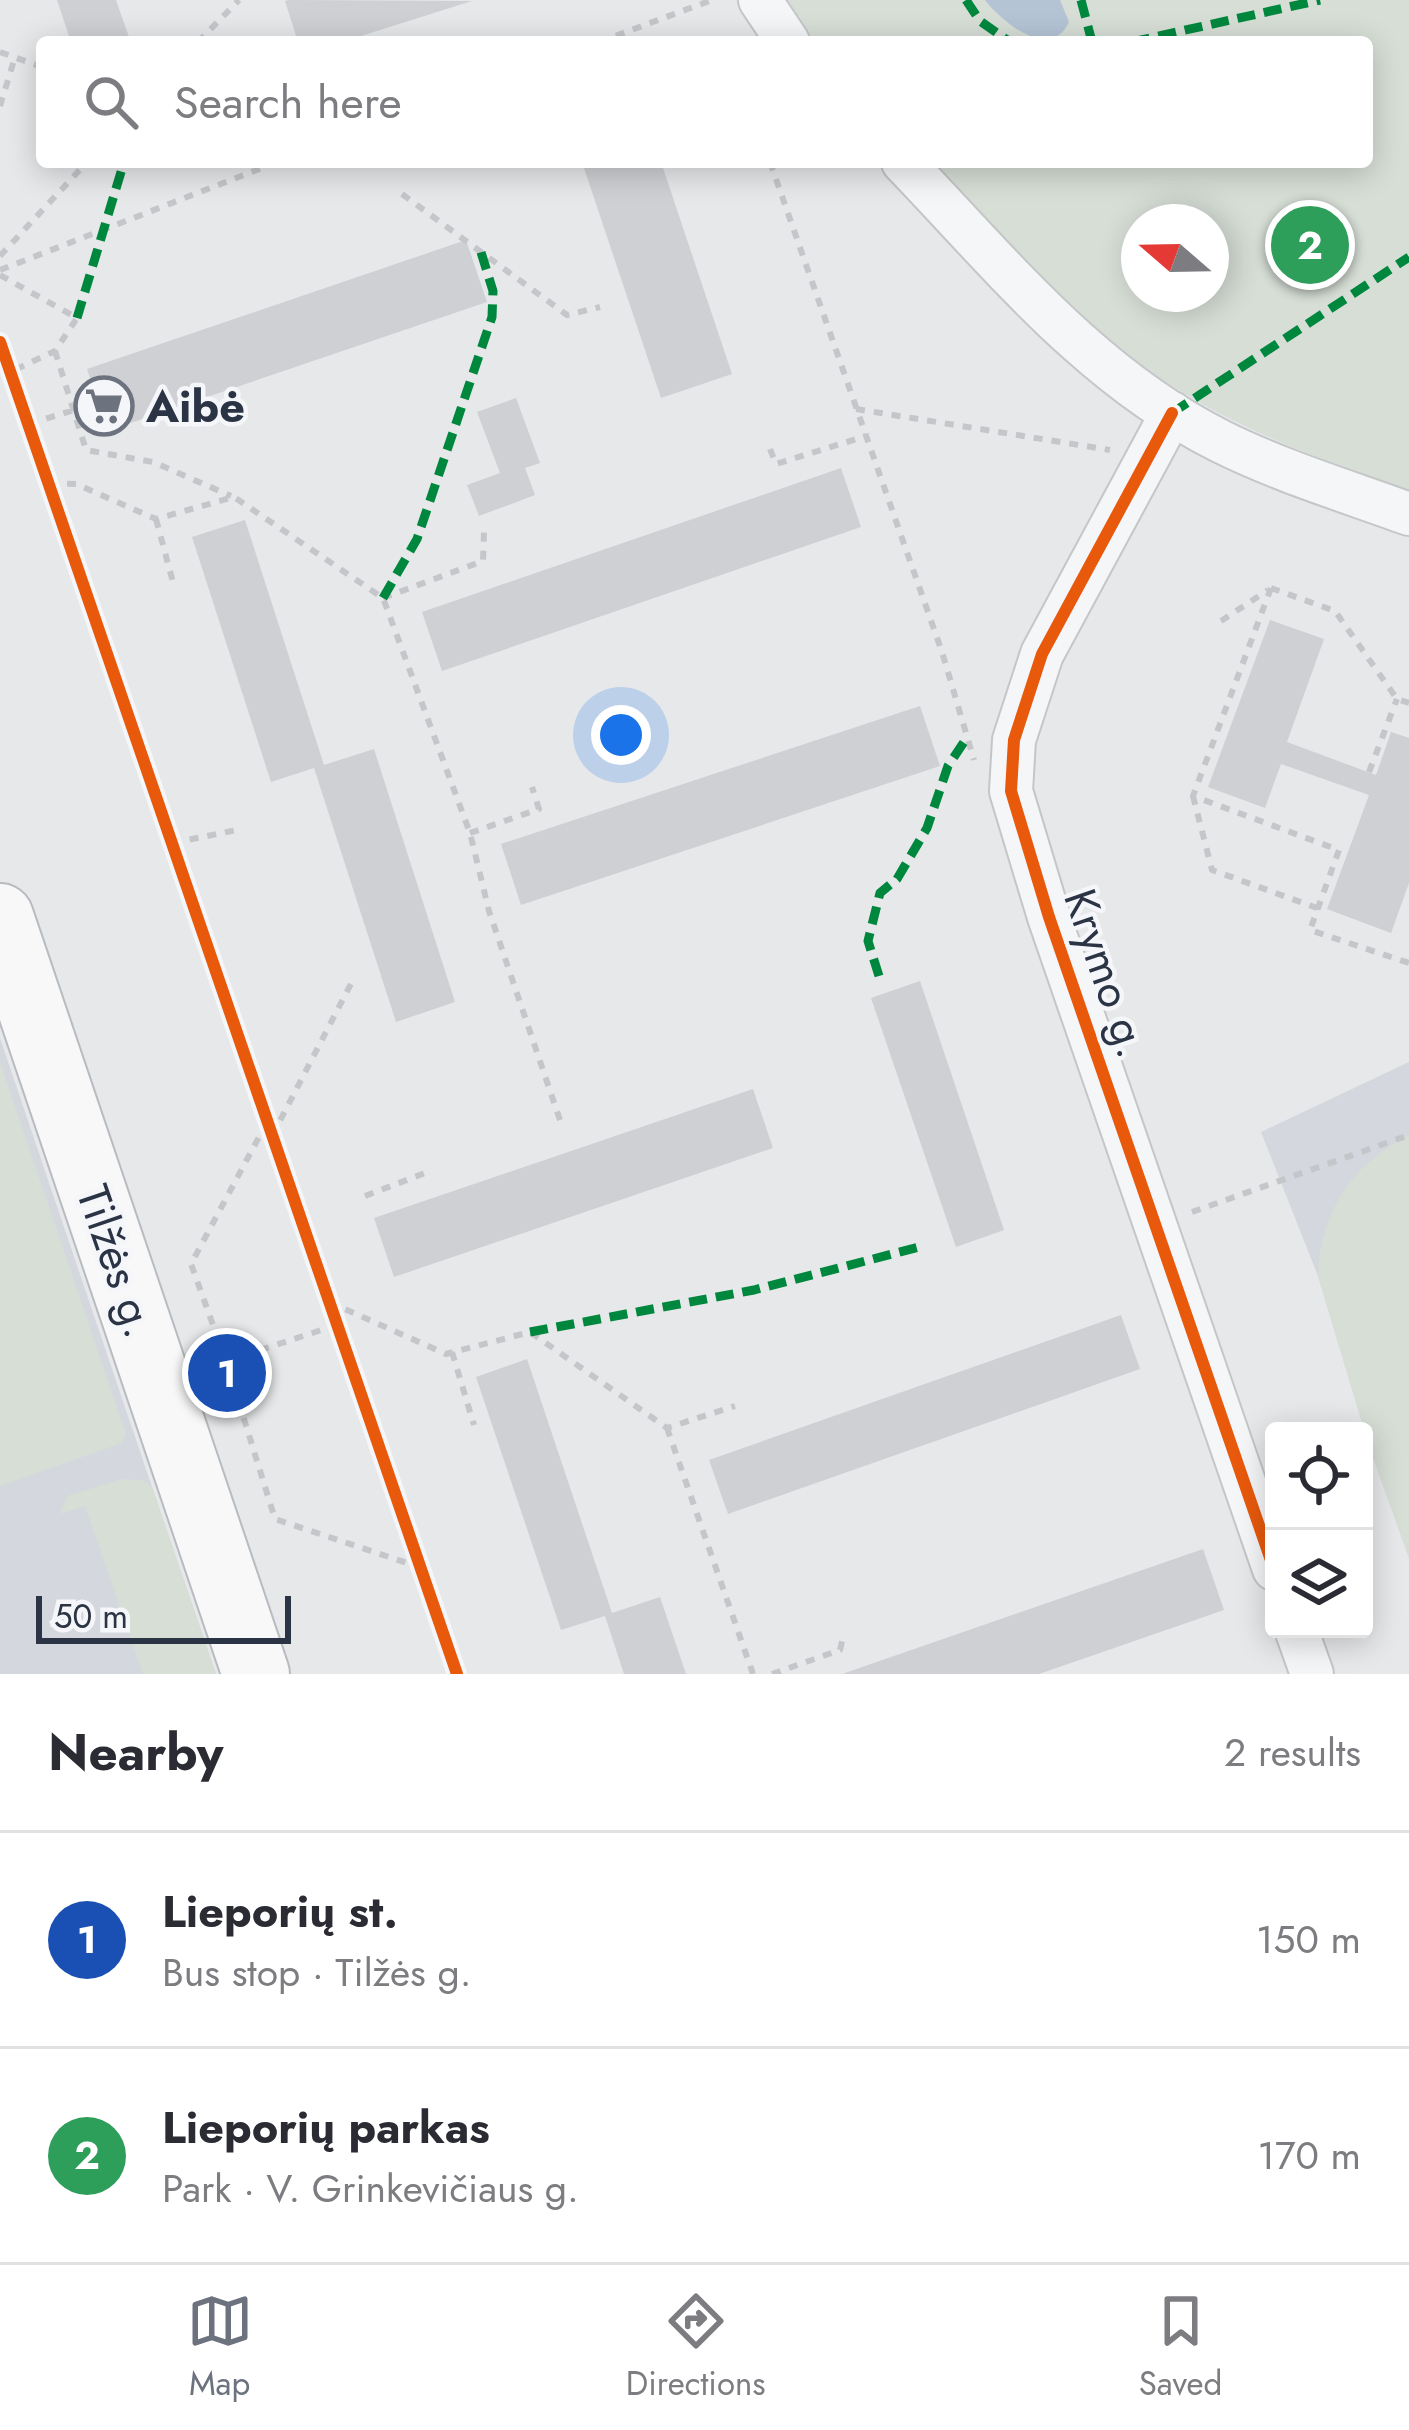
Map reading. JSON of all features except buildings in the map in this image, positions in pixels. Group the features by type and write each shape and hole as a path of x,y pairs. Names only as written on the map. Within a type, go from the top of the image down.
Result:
{"highway":[{"name":"Tilžės g.","path":"0,916 256,1674"}],"street":[{"path":"760,0 784,36"},
{"path":"909,168 1034,303 1126,381 1172,413 1257,458 1409,514"},
{"name":"Krymo g.","path":"1172,413 1042,654 1023,704 1010,768 1011,791 1048,917 1265,1543"},
{"path":"1298,1638 1312,1674"}],"path":[{"path":"227,0 227,10"},
{"path":"203,36 239,0"},
{"path":"615,36 712,0"},
{"path":"0,52 36,65"},
{"path":"0,106 16,57"},
{"path":"0,256 81,168"},
{"path":"0,273 262,168"},
{"path":"772,168 942,652 979,782"},
{"path":"401,194 567,315 600,307"},
{"path":"0,273 76,318 55,351 10,371"},
{"path":"55,351 86,450 153,462 234,497 382,598 470,833 489,911 562,1126"},
{"path":"856,409 1149,456"},
{"path":"29,424 74,410"},
{"path":"770,449 776,464 866,436"},
{"path":"49,483 76,484 156,519 234,497"},
{"path":"156,519 174,586"},
{"path":"382,598 483,561 484,532"},
{"path":"1221,621 1271,588"},
{"path":"1271,588 1335,611 1397,699 1409,703"},
{"path":"1271,588 1193,796 1212,870 1317,908"},
{"path":"1369,772 1397,699"},
{"path":"470,833 539,809 532,787"},
{"path":"1193,796 1339,850 1310,930 1409,963"},
{"path":"172,843 242,830"},
{"path":"272,1136 353,980"},
{"path":"268,1122 191,1264 274,1520 422,1568"},
{"path":"1155,1225 1409,1135"},
{"path":"365,1196 425,1173"},
{"path":"329,1302 446,1354 530,1332 667,1428 753,1674"},
{"path":"226,1361 337,1325"},
{"path":"452,1352 474,1425"},
{"path":"667,1428 735,1406"},
{"path":"772,1674 841,1650 844,1637"}],"shaded area":[{"path":"778,0 1409,0 1409,490 1264,435 1209,408 1147,369 1082,315 938,168 1373,168 1373,36 807,36"},
{"path":"0,1038 152,1487 216,1674 0,1674"},
{"path":"0,1062 126,1434 122,1443 0,1486"},
{"path":"1409,1062 1409,1558 1373,1457 1373,1422 1362,1422 1318,1276 1261,1132"},
{"path":"1409,1135 1409,1558 1373,1457 1373,1422 1362,1422 1318,1276 1325,1231 1343,1192 1389,1147"},
{"path":"122,1479 143,1480 152,1487 216,1674 143,1674 85,1506 60,1514 67,1496"}],"water":[{"path":"985,0 1060,0 1069,22 1057,36 1031,36 1002,18"}],"marked path":[{"path":"966,0 980,21 1001,36"},
{"path":"1081,0 1090,36"},
{"path":"1159,36 1320,0"},
{"path":"77,318 122,168"},
{"path":"383,598 417,539 492,317 493,291 480,249"},
{"path":"1172,413 1409,257"},
{"path":"879,976 868,941 880,893 897,879 927,828 948,766 968,736"},
{"path":"530,1332 754,1290 923,1246"}],"cycle path":[{"path":"0,342 457,1674"},
{"path":"1172,413 1042,654 1014,740 1011,791 1049,917 1265,1543"}],"place":[{"name":"Lieporių parkas","path":"1310,245"},
{"name":"Aibė","path":"104,406"},
{"name":"Lieporių st.","path":"227,1373"}]}
